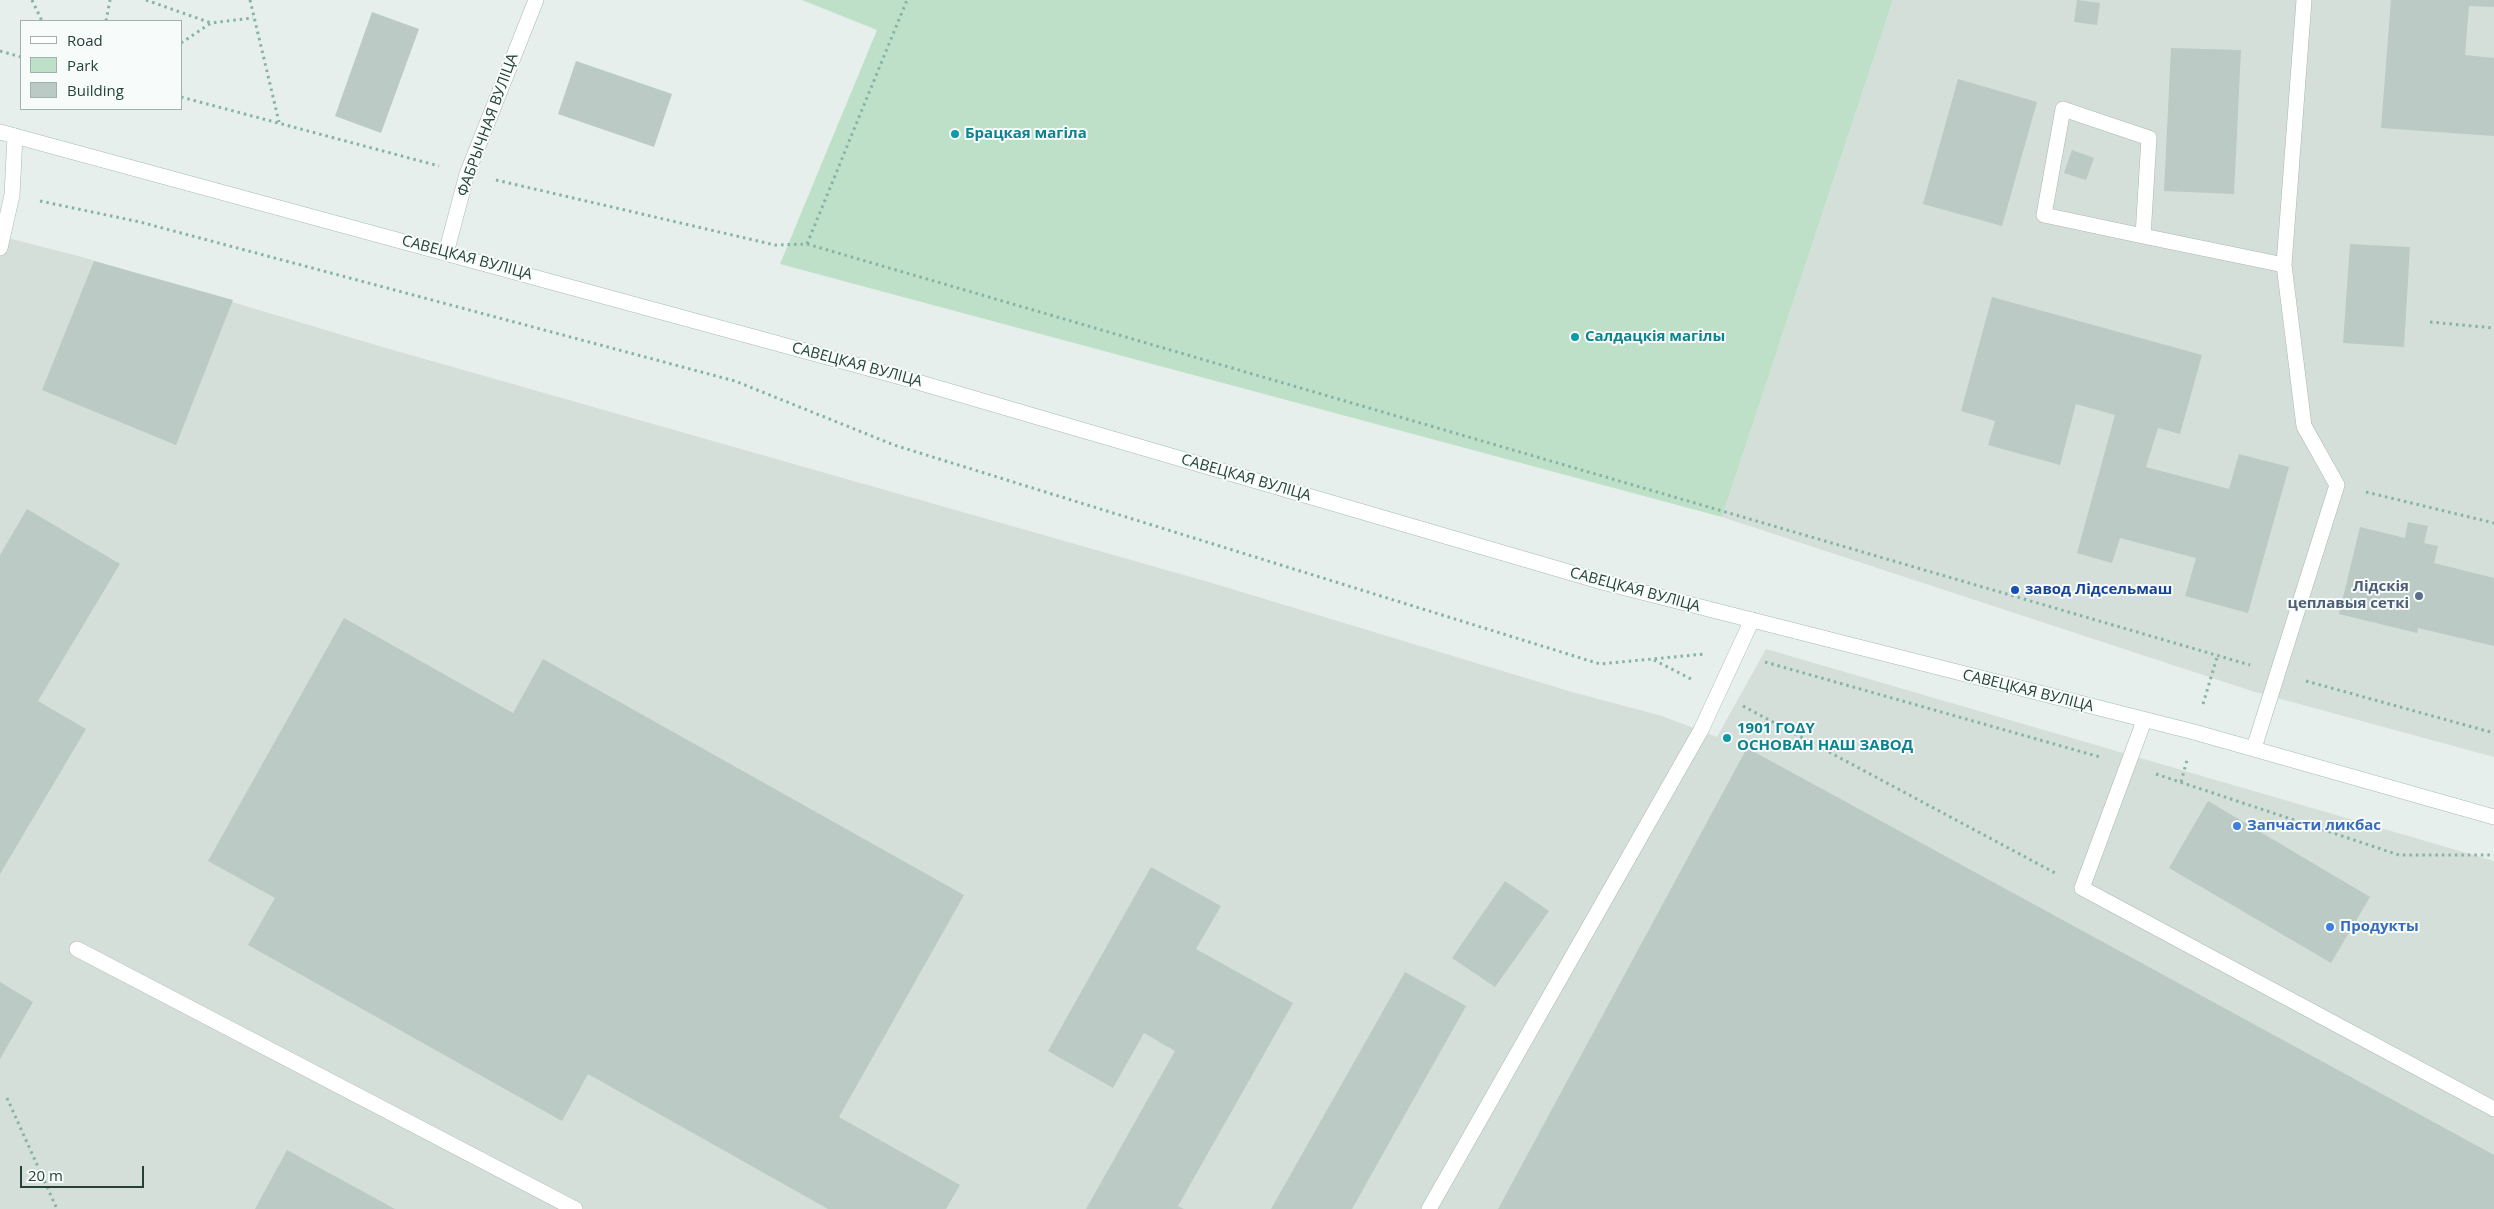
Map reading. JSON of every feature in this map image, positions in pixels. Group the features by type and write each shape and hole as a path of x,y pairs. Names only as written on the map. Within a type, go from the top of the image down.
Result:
{"main road":[{"name":"ФАБРЫЧНАЯ ВУЛІЦА","path":"446,252 467,174 536,0"},
{"path":"2254,748 2279,674 2337,485 2304,426 2284,265 2304,0"},
{"path":"2143,236 2149,138 2063,109 2044,215 2143,236 2284,265"},
{"name":"САВЕЦКАЯ ВУЛІЦА","path":"7,134 897,376 1606,583 2254,748 2494,818"},
{"path":"0,248 12,195 7,134"},
{"path":"1429,1209 1701,730 1752,620"},
{"path":"2144,720 2082,888 2494,1110"},
{"path":"78,949 576,1209"}],"path":[{"path":"32,0 42,20"},
{"path":"106,20 110,0"},
{"path":"146,0 212,23"},
{"path":"250,0 279,122"},
{"path":"907,0 807,244 2199,648 2279,674 2494,732"},
{"path":"182,42 212,23 253,18"},
{"path":"0,51 20,57"},
{"path":"12,195 140,222 735,381 894,445 1600,664 1709,654 1736,654 2128,765 2398,855 2494,855"},
{"path":"2430,322 2494,328"},
{"path":"2337,485 2494,523"},
{"path":"1654,660 2082,888"},
{"path":"6,1098 57,1209"}],"shaded area":[{"path":"1893,0 2494,0 2494,757 2255,692 1722,517"},
{"path":"0,236 82,257 379,346 1212,583 1572,692 1662,716 1717,737 1766,649 2494,861 2494,1209 0,1209"}],"green space":[{"path":"802,0 1893,0 1722,517 780,264 877,30"}],"building":[{"path":"2077,0 2100,3 2097,25 2074,22"},
{"path":"2391,0 2494,0 2494,7 2469,6 2465,55 2494,58 2494,136 2381,128"},
{"path":"372,12 419,29 381,133 335,116"},
{"path":"2171,48 2241,50 2234,194 2164,191"},
{"path":"576,61 672,94 654,147 558,114"},
{"path":"1958,79 2037,102 2002,226 1923,204"},
{"path":"2072,150 2094,158 2086,180 2064,173"},
{"path":"2350,244 2410,247 2404,347 2343,343"},
{"path":"94,261 233,300 176,445 42,390"},
{"path":"1992,297 2202,355 2180,434 2158,428 2146,467 2229,489 2239,454 2289,467 2248,613 2185,596 2196,558 2120,538 2112,563 2077,553 2115,415 2076,404 2060,465 1988,445 1995,421 1961,411"},
{"path":"27,509 120,564 38,701 86,729 0,874 0,555"},
{"name":"Лідскія цеплавыя сеткі","path":"2408,522 2428,526 2424,543 2438,546 2434,563 2494,578 2494,646 2418,628 2417,633 2339,614 2360,527 2405,538"},
{"path":"344,618 513,713 543,659 964,895 839,1117 960,1185 946,1209 828,1209 588,1074 562,1121 248,945 275,898 208,861"},
{"path":"1747,748 2494,1155 2494,1209 1498,1209"},
{"path":"2208,801 2370,897 2331,963 2169,868"},
{"path":"1151,867 1221,906 1196,949 1293,1003 1178,1206 1184,1209 1086,1209 1175,1051 1144,1033 1113,1088 1048,1051"},
{"path":"1505,881 1549,911 1495,987 1452,958"},
{"path":"1405,972 1466,1006 1352,1209 1271,1209"},
{"path":"0,982 33,1002 0,1059"},
{"path":"287,1150 395,1209 255,1209"}],"place":[{"name":"Брацкая магіла","path":"955,134"},
{"name":"Салдацкія магілы","path":"1575,337"},
{"name":"завод Лідсельмаш","path":"2015,590"},
{"name":"Лідскія цеплавыя сеткі","path":"2419,596"},
{"name":"1901 ΓΟΔΥ ОСНОВАН НАШ ЗАВОД","path":"1727,738"},
{"name":"Запчасти ликбас","path":"2237,826"},
{"name":"Продукты","path":"2330,927"}]}
